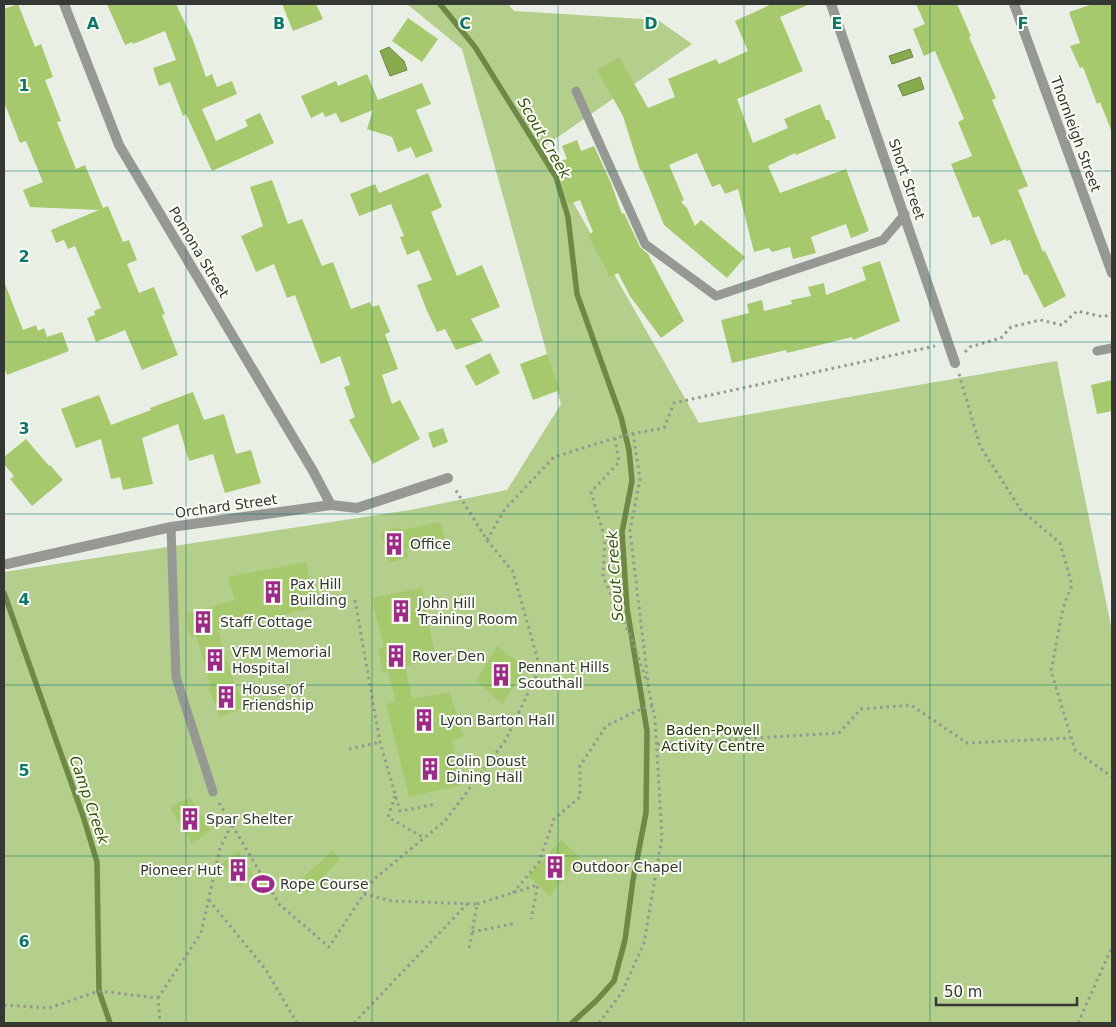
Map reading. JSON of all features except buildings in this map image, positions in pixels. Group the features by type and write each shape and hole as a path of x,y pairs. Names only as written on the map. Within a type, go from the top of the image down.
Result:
{"street":[{"name":"Pomona Street","path":"64,4 119,145 313,471 331,505"},
{"name":"Short Street","path":"831,4 955,363"},
{"name":"Thornleigh Street","path":"1014,4 1112,273"},
{"name":"Orchard Street","path":"7,564 171,527 331,505 357,508 448,478"}],"lane":[{"path":"576,91 645,244 716,296 883,240 905,214"},
{"path":"1097,351 1112,348"},
{"path":"171,527 176,678 213,792"}],"path":[{"path":"970,347 1002,338 1011,327 1040,320 1062,325 1077,311 1104,317 1112,313"},
{"path":"487,540 505,509 554,457 633,433 664,428 674,403 950,344"},
{"path":"955,363 980,446 1021,510 1060,544 1072,585 1063,608 1051,671 1075,750 1112,777"},
{"path":"599,1023 622,992 644,943 662,837 655,719 649,691 630,531 640,479 633,433"},
{"path":"615,438 619,462 591,492 605,539 603,577 632,639 649,691"},
{"path":"213,792 280,904 329,947 373,880 445,821 505,742 540,668 513,572 487,540 448,478"},
{"path":"355,600 380,742 400,811 437,804"},
{"path":"657,744 839,733 862,709 911,705 967,743 1071,738"},
{"path":"513,892 538,862 554,819 580,798 580,766 606,726 643,708 652,706"},
{"path":"349,749 380,742"},
{"path":"395,796 388,817 424,838"},
{"path":"160,1023 158,998 201,933 220,848 232,824"},
{"path":"364,894 392,901 477,904 538,885 531,919"},
{"path":"208,900 266,970 297,1023"},
{"path":"354,1023 467,904"},
{"path":"469,950 477,904"},
{"path":"472,932 517,924"},
{"path":"1078,1023 1112,947"},
{"path":"4,1005 49,1008 99,991 158,998"}],"green space":[{"name":"Baden-Powell Activity Centre","path":"407,4 508,4 514,11 658,20 692,44 542,148 699,423 1057,361 1112,631 1112,1023 4,1023 4,572 410,510 507,490 561,404 462,49"}],"shaded area":[{"path":"389,47 404,61 407,70 390,76 380,51"},
{"path":"910,49 913,57 892,64 889,56"},
{"path":"920,77 924,89 903,96 898,85"}],"waterway":[{"name":"Scout Creek","path":"440,4 475,47 556,177 568,217 577,294 621,417 629,450 632,481 622,532 627,608 647,731 646,813 633,880 625,940 614,981 572,1023"},
{"name":"Camp Creek","path":"4,593 83,816 97,862 99,991 110,1023"}],"place":[{"name":"Office","path":"394,544"},
{"name":"Pax Hill Building","path":"273,592"},
{"name":"John Hill Training Room","path":"401,611"},
{"name":"Staff Cottage","path":"203,622"},
{"name":"Rover Den","path":"396,656"},
{"name":"VFM Memorial Hospital","path":"215,660"},
{"name":"Pennant Hills Scouthall","path":"501,675"},
{"name":"House of Friendship","path":"226,697"},
{"name":"Lyon Barton Hall","path":"424,720"},
{"name":"Colin Doust Dining Hall","path":"430,769"},
{"name":"Spar Shelter","path":"190,819"},
{"name":"Outdoor Chapel","path":"555,867"},
{"name":"Pioneer Hut","path":"238,870"},
{"name":"Rope Course","path":"263,884"}]}
